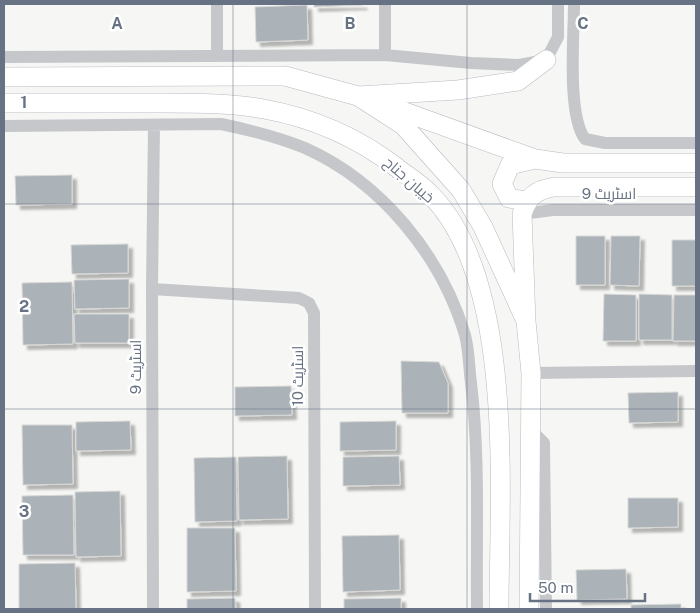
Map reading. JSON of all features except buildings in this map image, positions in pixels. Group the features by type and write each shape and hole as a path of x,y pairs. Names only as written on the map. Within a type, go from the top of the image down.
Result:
{"main road":[{"path":"358,96 458,90 518,81 546,60"},
{"name":"خیبان جناح","path":"4,77 285,76 358,96 403,125 461,190 484,227 526,321"},
{"path":"358,96 536,158 563,163 696,163"},
{"name":"خیبان جناح","path":"4,103 223,104 264,109 306,118 331,128 373,150 431,195 456,230 472,265 493,353 498,429 499,609"},
{"path":"536,158 510,165 502,184 509,198 524,208 539,189 554,187 696,187"},
{"name":"خیبان جناح","path":"524,208 526,321 532,373 529,609"}],"street":[{"path":"217,4 217,56"},
{"path":"385,4 385,55"},
{"path":"4,57 385,55 471,63 519,65 546,60 558,37 558,4"},
{"path":"574,4 577,124 585,138 604,143 696,143"},
{"path":"221,124 223,104"},
{"path":"4,126 221,124 278,138 306,149 335,165 368,189 415,236 446,286 465,336 476,428 477,609"},
{"name":"اسٹریٹ 9","path":"153,609 152,289 154,125"},
{"name":"اسٹریٹ 9","path":"524,208 553,210 696,210"},
{"name":"اسٹریٹ 10","path":"152,289 299,298 309,303 314,313 315,609"},
{"path":"532,373 696,371"},
{"path":"476,428 498,429"},
{"path":"531,430 544,443 546,609"}]}
